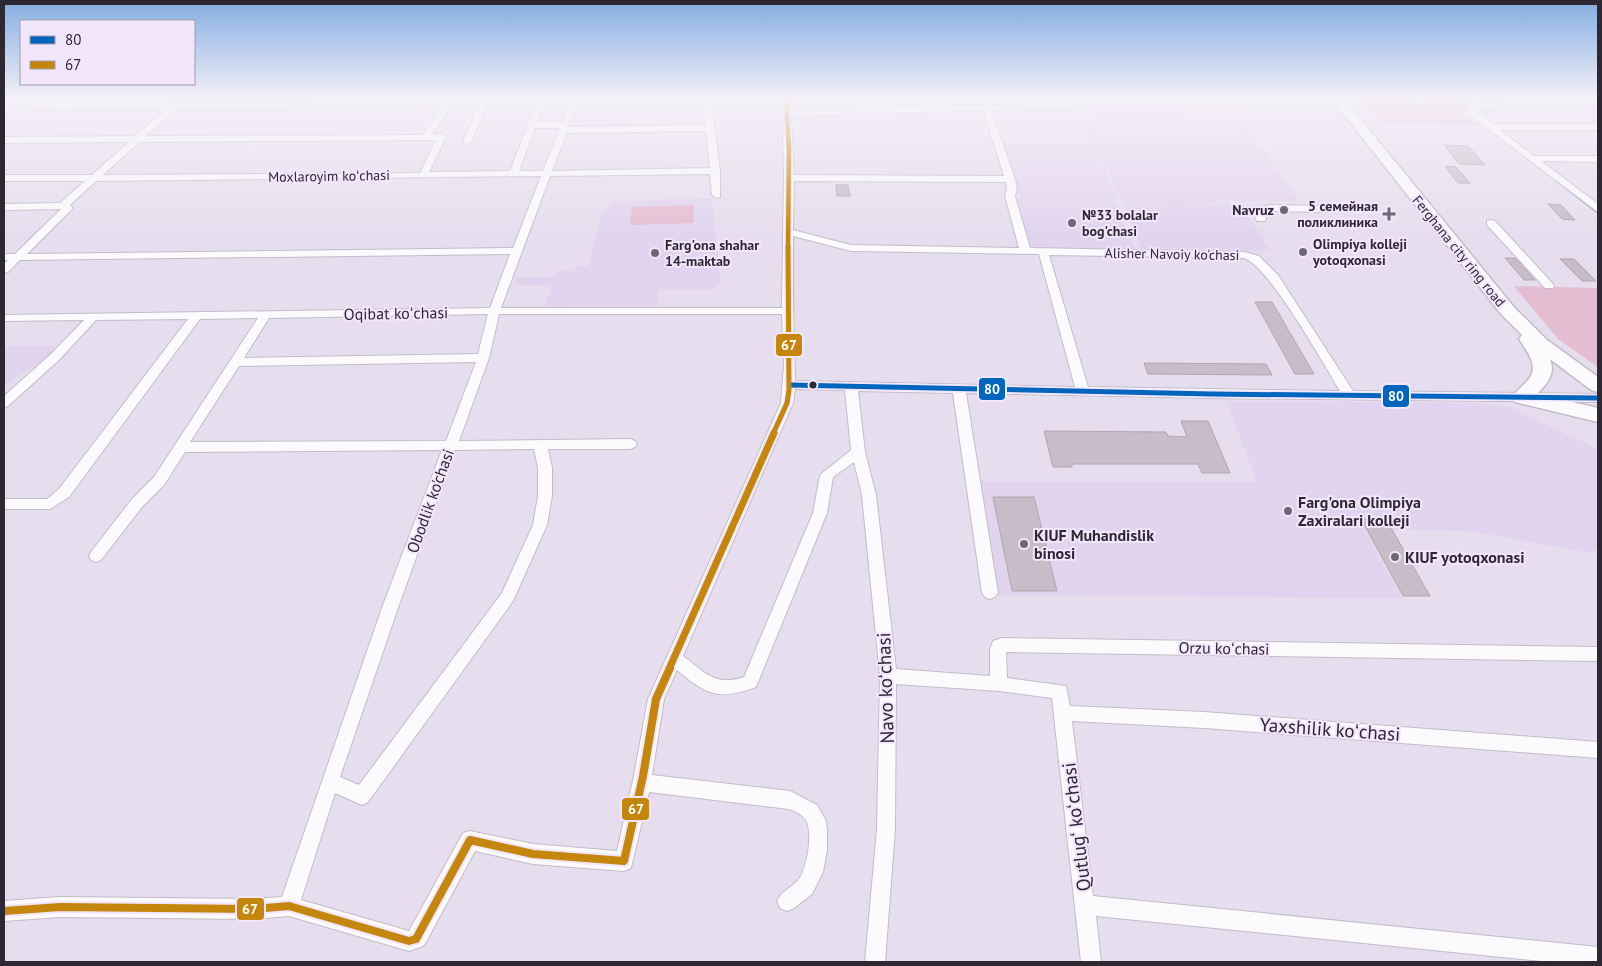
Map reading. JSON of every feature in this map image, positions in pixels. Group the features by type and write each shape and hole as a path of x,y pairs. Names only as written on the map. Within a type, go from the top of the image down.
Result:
{"highway":[{"name":"Ferghana city ring road","path":"1375,144 1507,310 1541,344 1598,386"},
{"name":"Ferghana city ring road","path":"1383,144 1518,310 1552,342 1598,375"},
{"path":"1507,310 1534,348 1544,369 1543,378 1522,397"},
{"path":"1522,397 1598,415"}],"street":[{"path":"62,206 97,177 132,144"},
{"path":"423,175 440,144"},
{"path":"514,174 524,144"},
{"name":"Obodlik ko'chasi","path":"289,906 330,781 392,605 483,358 494,311 558,144"},
{"path":"712,144 717,195"},
{"path":"4,910 60,907 253,910 289,906 413,941 419,935 470,840 533,854 624,861 642,782 656,699 787,403 790,385 788,311 790,178 788,144"},
{"path":"998,144 1010,179 1012,187 1010,196 1025,250"},
{"path":"1514,144 1598,208"},
{"path":"1516,144 1598,208"},
{"path":"1535,158 1598,159"},
{"name":"Moxlaroyim koʻchasi","path":"4,178 247,178 715,171"},
{"path":"790,178 1010,179"},
{"path":"4,207 62,206 68,208 4,270"},
{"path":"1261,219 1257,211 1269,208 1327,209"},
{"path":"1491,223 1549,286"},
{"name":"Alisher Navoiy ko'chasi","path":"789,232 851,248 1245,255 1255,258 1274,277 1349,394"},
{"path":"4,257 517,251"},
{"path":"1043,251 1083,392"},
{"name":"Oqibat koʻchasi","path":"4,318 494,311 788,311"},
{"path":"96,556 136,503 159,481 265,315"},
{"path":"4,403 55,357 94,316"},
{"path":"4,504 46,504 54,502 64,493 196,316"},
{"path":"235,362 483,358"},
{"path":"790,385 1083,392 1598,398"},
{"name":"Navo koʻchasi","path":"851,387 858,452 869,495 888,676 886,829 875,962"},
{"path":"959,389 990,593"},
{"path":"181,447 630,444"},
{"path":"330,781 362,796 508,597 540,525 545,496 545,468 540,445"},
{"path":"674,658 713,688 734,689 750,682 820,513 827,475 858,452"},
{"name":"Orzu koʻchasi","path":"999,684 998,650 999,646 1002,645 1598,654"},
{"path":"888,676 999,684"},
{"name":"Qutlugʻ koʻchasi","path":"999,684 1060,691 1091,962"},
{"name":"Yaxshilik koʻchasi","path":"1062,713 1204,720 1598,750"},
{"path":"642,782 780,799 807,807 815,815 819,835 817,860 806,887 787,902"},
{"path":"1084,905 1469,942 1598,957"}],"shaded area":[{"path":"1001,144 1094,144 1117,197 1112,197 1135,250 1042,250 1028,244 1016,201 1019,197"},
{"path":"1095,144 1259,144 1299,201 1217,200 1218,203 1157,203 1241,205 1271,251 1141,248 1123,203"},
{"name":"Farg'ona shahar 14-maktab","path":"712,198 721,285 715,285 715,289 659,289 657,306 545,307 552,285 514,285 517,277 554,277 556,271 574,271 576,266 588,266 602,213 613,201"},
{"path":"694,205 693,223 630,225 632,207"},
{"path":"1514,286 1598,288 1598,367 1558,339"},
{"path":"4,346 56,346 49,356 4,386"},
{"name":"Farg'ona Olimpiya Zaxiralari kolleji","path":"1226,401 1476,403 1509,407 1598,449 1598,547 1591,553 1470,531 1365,530 1402,598 994,595 973,481 1257,482"}],"building":[{"path":"1444,145 1468,146 1485,165 1459,164"},
{"path":"1445,166 1456,167 1470,183 1458,183"},
{"path":"836,185 848,185 850,196 837,196"},
{"path":"1548,204 1561,205 1575,220 1562,219"},
{"path":"1505,258 1515,258 1535,280 1524,280"},
{"path":"1560,259 1574,259 1596,281 1582,281"},
{"path":"1255,302 1272,302 1314,374 1295,374"},
{"path":"1144,363 1266,364 1272,375 1148,374"},
{"path":"1181,421 1208,421 1230,473 1202,473 1198,464 1072,464 1072,467 1053,467 1044,431 1166,432 1168,436 1187,437"},
{"name":"KIUF Muhandislik binosi","path":"993,497 1034,497 1057,591 1012,591"},
{"name":"KIUF yotoqxonasi","path":"1361,519 1386,519 1430,596 1403,596"}],"waterway":[{"path":"1557,181 1598,213"}],"transit line":[{"name":"67","path":"4,911 60,907 253,909 289,906 409,941 416,939 419,935 470,840 533,854 624,861 643,776 656,699 787,403 790,365 787,300 789,144"},
{"name":"80","path":"790,385 1211,394 1598,398"}],"place":[{"name":"Navruz","path":"1284,210"},
{"name":"5 семейная поликлиника","path":"1389,214"},
{"name":"№33 bolalar bog'chasi","path":"1072,223"},
{"name":"Olimpiya kolleji yotoqxonasi","path":"1303,252"},
{"name":"Farg'ona shahar 14-maktab","path":"655,253"},
{"name":"Farg'ona Olimpiya Zaxiralari kolleji","path":"1288,511"},
{"name":"KIUF Muhandislik binosi","path":"1024,544"},
{"name":"KIUF yotoqxonasi","path":"1395,557"}]}
